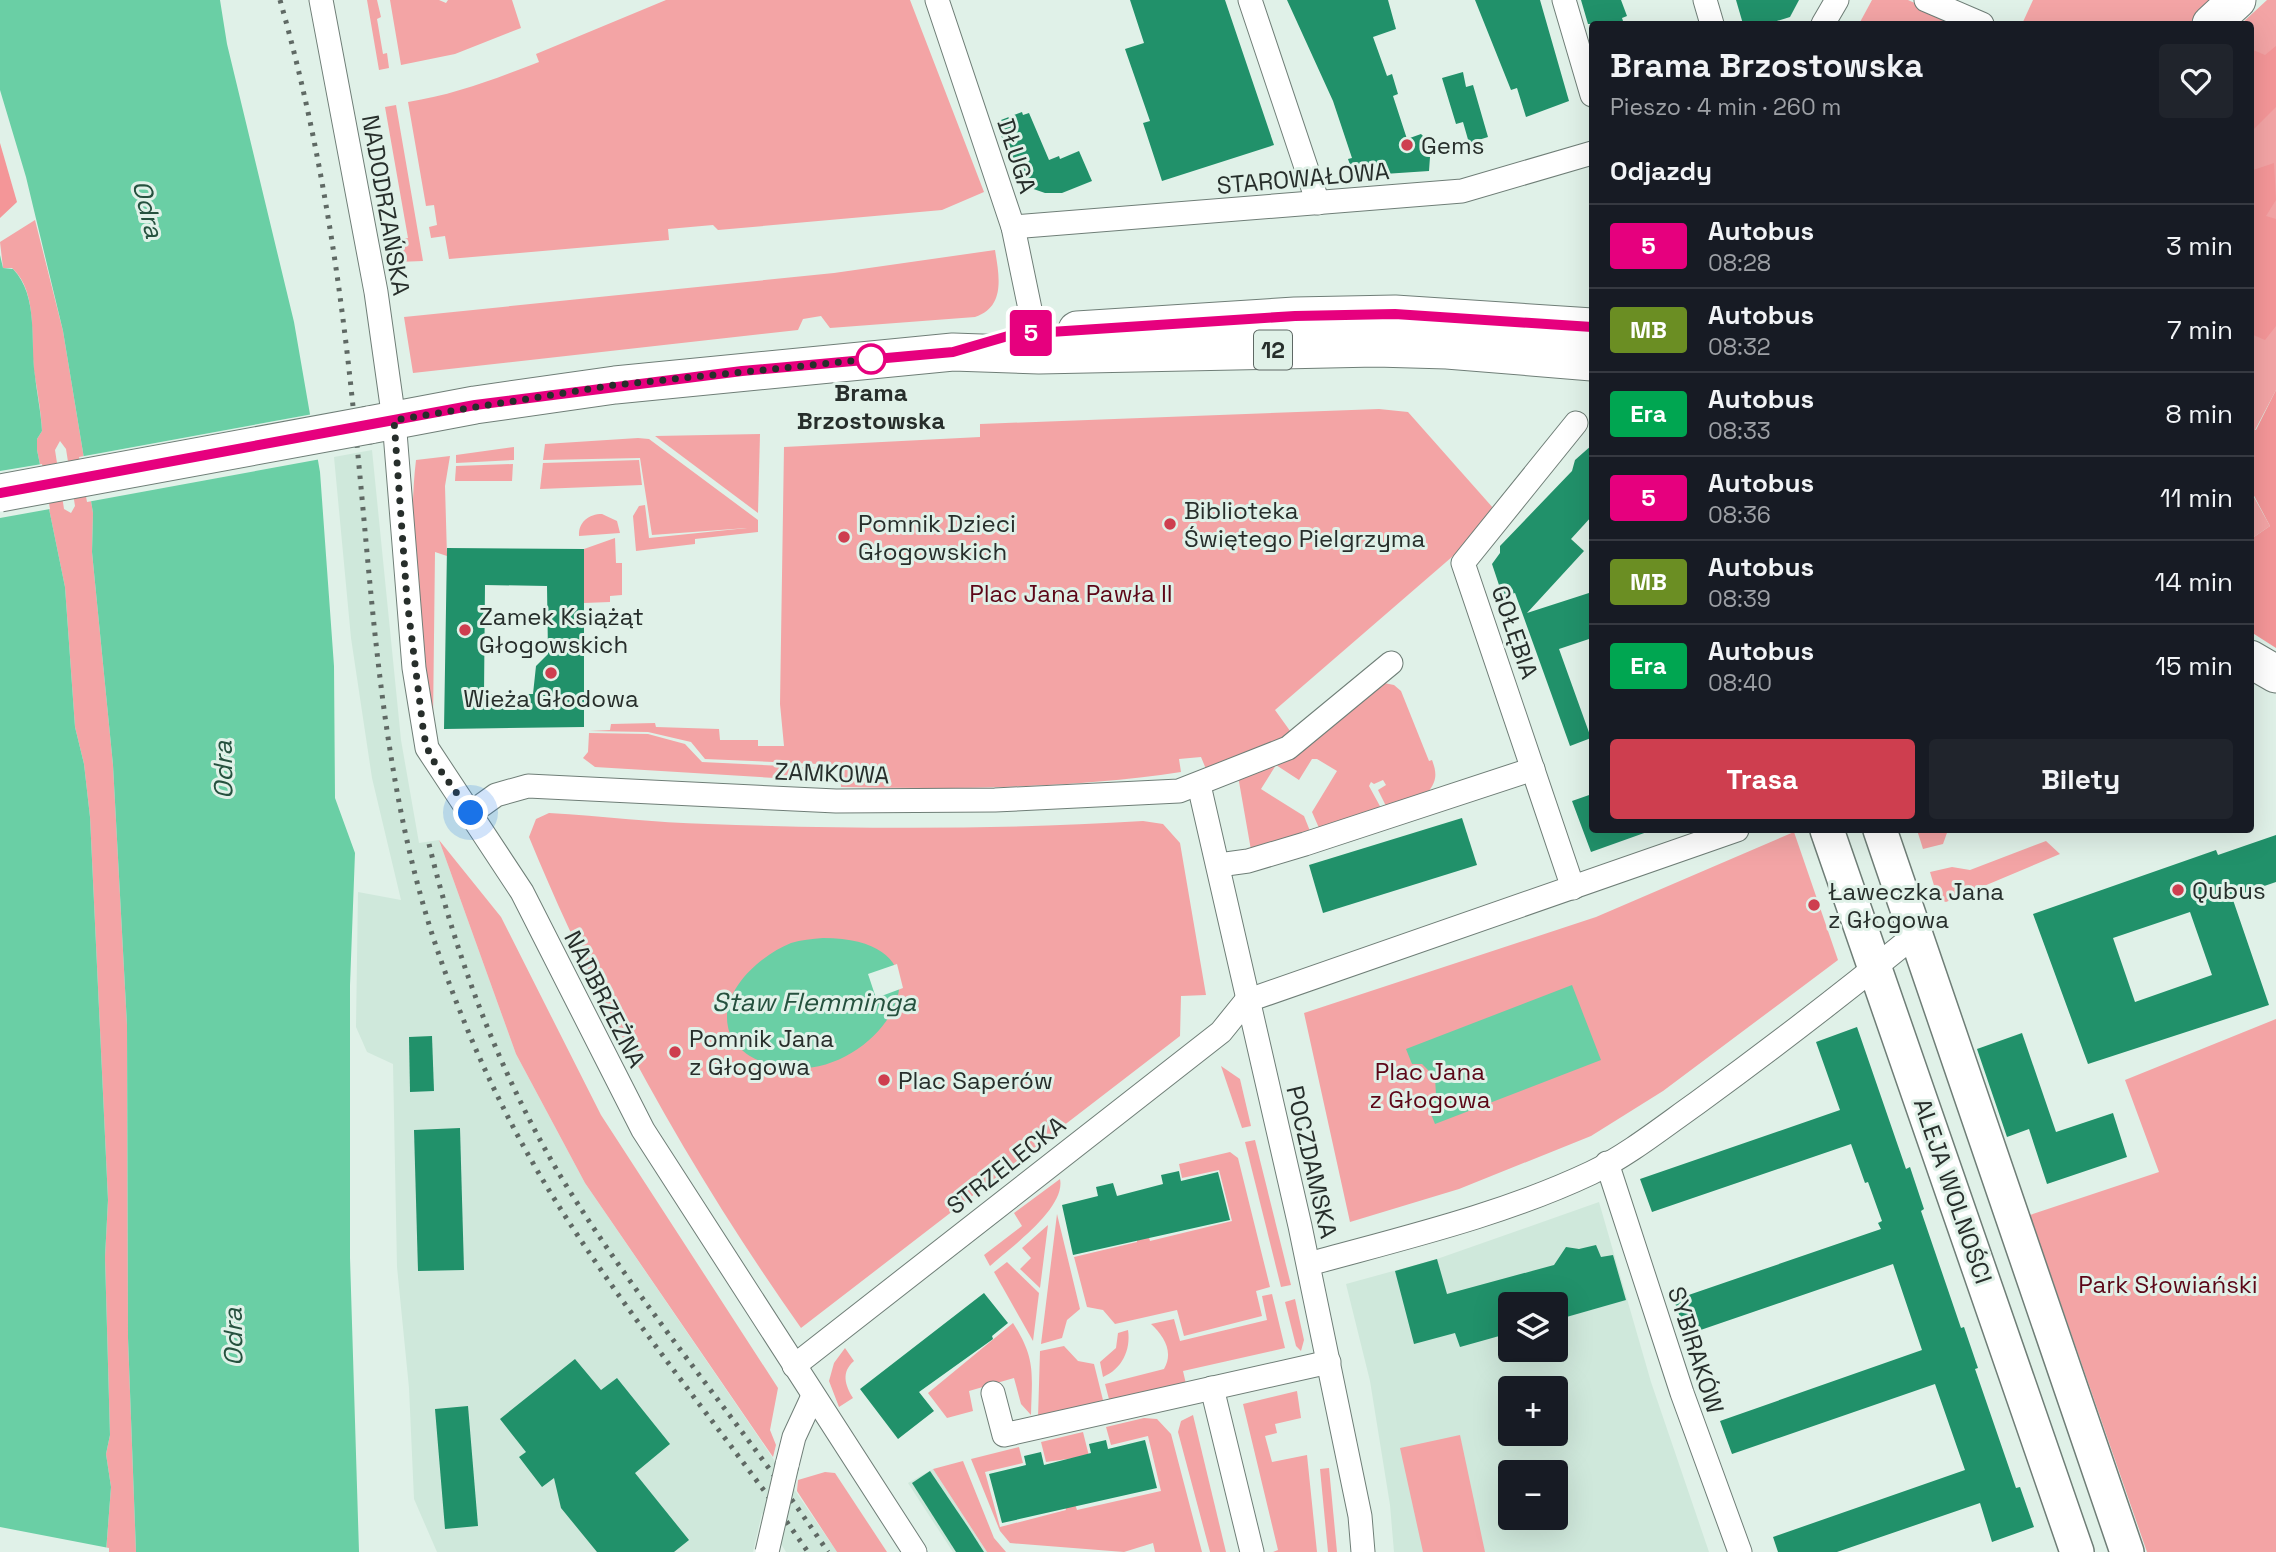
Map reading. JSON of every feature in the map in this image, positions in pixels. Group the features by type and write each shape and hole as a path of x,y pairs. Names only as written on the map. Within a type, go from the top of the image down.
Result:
{"main road":[{"path":"2214,21 2237,0"},
{"name":"12","path":"953,352 1008,336 1035,333 1295,316 1395,314 1589,325"},
{"name":"12","path":"0,493 381,422 615,385 953,352 1039,355 1376,348 1447,350 1589,362"},
{"path":"2254,661 2276,674"}],"street":[{"name":"NADODRZAŃSKA","path":"321,0 376,292 381,422"},
{"name":"DŁUGA","path":"937,0 1013,227 1035,333"},
{"path":"1250,0 1318,203"},
{"path":"1564,0 1589,84"},
{"path":"1705,0 1711,21"},
{"path":"1825,21 1837,0"},
{"path":"1926,0 1975,21"},
{"name":"STAROWAŁOWA","path":"1013,227 1462,191 1589,154"},
{"name":"NADBRZEŻNA","path":"381,422 424,736 430,756 522,892 643,1130 915,1552"},
{"name":"GOŁĘBIA","path":"1573,888 1463,563 1576,423"},
{"path":"1199,785 1288,748 1391,663"},
{"path":"1219,864 1248,861 1533,769"},
{"name":"ZAMKOWA","path":"471,813 496,795 528,786 836,801 947,801 1179,791 1199,785"},
{"name":"POCZDAMSKA","path":"1199,785 1219,864 1246,1001 1309,1264 1360,1516 1363,1552"},
{"path":"1246,1001 1729,833"},
{"name":"ALEJA WOLNOŚCI","path":"1827,833 2077,1552"},
{"name":"ALEJA WOLNOŚCI","path":"1881,833 2127,1552"},
{"path":"1309,1264 1435,1228 1544,1192 1607,1163 1720,1086 1875,969 1915,935"},
{"name":"STRZELECKA","path":"793,1366 1221,1032 1246,1001"},
{"name":"SYBIRAKÓW","path":"1607,1163 1682,1393 1740,1552"},
{"path":"993,1392 1004,1435 1329,1362"},
{"path":"1212,1388 1252,1552"},
{"path":"767,1552 787,1465 799,1425 813,1396"}],"shaded area":[{"path":"2276,46 2276,107 2254,129 2254,50 2265,55"},
{"path":"0,143 17,202 0,218"},
{"path":"2274,163 2276,200 2266,216 2276,219 2276,326 2265,340 2254,335 2254,170"},
{"path":"2276,390 2276,648 2254,634 2254,537 2270,526 2254,496 2256,430"},
{"path":"372,450 401,740 419,843 439,840 516,1054 585,1183 837,1552 786,1552 762,1513 753,1552 437,1552 414,1499 409,1388 397,1267 393,1064 367,1052 356,1027 358,892 401,900 372,778 351,638 334,457"},
{"path":"1599,1202 1651,1382 1709,1552 1394,1552 1390,1505 1370,1381 1346,1284 1437,1259"},
{"path":"933,1469 987,1552 953,1552 908,1483"}],"green space":[{"path":"367,0 377,0 383,54 387,53 389,68 379,70"},
{"path":"390,0 439,0 446,3 448,0 512,0 521,28 455,54 401,65"},
{"path":"666,0 910,0 984,192 942,210 718,230 713,225 668,229 669,240 449,259 445,236 431,238 429,227 437,225 434,205 426,206 408,102 458,91 539,62 536,54"},
{"path":"1872,0 1908,0 1955,21 1861,21"},
{"path":"2033,0 2216,0 2194,21 2023,21"},
{"path":"2267,0 2276,0 2276,390 2255,430 2254,21 2244,21"},
{"path":"396,105 423,261 397,262 392,241 408,238 385,107"},
{"path":"35,220 63,331 93,513 92,552 113,765 127,1025 128,1338 136,1552 106,1552 111,1487 106,1454 110,1435 105,1257 108,1200 90,817 84,764 75,727 65,587 37,450 37,439 42,431 33,364 30,305 21,279 12,268 3,268 0,242","holes":["60,441 66,449 75,506 71,513 64,509 55,450"]},
{"path":"995,250 999,280 996,298 992,306 975,317 830,328 821,316 803,319 798,330 413,373 404,317 834,273"},
{"name":"Plac Jana Pawła II","path":"1379,409 1408,412 1494,509 1460,550 1275,710 1293,735 1206,769 1201,757 1179,759 1181,772 1139,778 1054,785 926,788 841,787 840,765 705,759 691,742 648,732 589,731 610,730 611,724 655,723 656,727 719,729 720,740 758,740 758,746 784,746 780,704 784,447 980,437 980,424"},
{"path":"760,434 758,513 655,436"},
{"path":"649,439 758,520 758,532 695,539 695,544 636,551 633,516 639,506 645,505 649,538 747,528 652,535 640,458 543,460 545,444"},
{"path":"514,447 514,460 456,463 456,455"},
{"path":"450,456 445,486 447,556 435,552 433,722 416,591 413,492 416,460"},
{"path":"639,460 642,485 540,489 543,463"},
{"path":"513,464 512,481 455,481 456,466"},
{"path":"2254,497 2270,526 2254,537"},
{"path":"602,514 617,521 620,533 579,536 580,527 585,520"},
{"path":"615,538 616,563 622,563 622,595 610,596 610,602 584,603 584,549"},
{"path":"1384,683 1394,685 1401,691 1429,761 1432,760 1435,777 1428,792 1386,806 1378,790 1386,785 1383,780 1374,784 1371,782 1369,786 1381,808 1319,828 1312,812 1337,771 1317,759 1312,759 1299,780 1276,765 1261,789 1304,816 1310,831 1251,850 1238,776"},
{"path":"589,733 648,734 685,744 702,762 825,768 825,781 595,767 583,758 588,752"},
{"name":"Plac Saperów","path":"549,813 688,823 817,827 926,828 1143,821 1163,824 1180,843 1206,995 1181,996 1180,1036 801,1328 686,1151 586,965 529,837 536,819"},
{"name":"Plac Jana z Głogowa","path":"1794,833 1838,960 1663,1091 1591,1136 1459,1189 1350,1222 1304,1013 1596,917"},
{"path":"1918,833 1947,833 1943,844 1923,849"},
{"path":"439,840 501,917 601,1115 778,1388 770,1430 776,1445 773,1457 585,1183 516,1054"},
{"path":"2046,841 2060,854 1946,902 1938,899 1930,872 1952,867 1970,870"},
{"name":"Park Słowiański","path":"2276,1019 2276,1552 2147,1552 2030,1215 2159,1172 2125,1080"},
{"path":"1221,1066 1240,1079 1251,1126 1242,1128"},
{"path":"1255,1140 1291,1285 1281,1287 1245,1142"},
{"path":"1230,1152 1238,1158 1270,1287 1256,1291 1262,1316 1184,1336 1177,1310 1115,1324 1103,1310 1087,1307 1074,1257 1137,1242 1137,1237 1148,1234 1150,1241 1232,1221 1219,1170 1182,1178 1179,1164"},
{"path":"1060,1179 1060,1190 1046,1214 990,1266 984,1255 1022,1226 1014,1213"},
{"path":"1057,1214 1080,1309 1067,1320 1062,1338 1041,1344"},
{"path":"1048,1225 1040,1288 1020,1269 1031,1258 1022,1248"},
{"path":"1007,1262 1039,1293 1033,1341 994,1272"},
{"path":"1272,1294 1285,1348 1183,1371 1186,1384 1110,1403 1105,1384 1164,1369 1168,1350 1151,1324 1174,1319 1180,1341 1267,1320 1262,1296"},
{"path":"1295,1299 1304,1340 1301,1351 1296,1346 1285,1302"},
{"path":"1013,1323 1026,1347 1031,1367 1031,1415 1021,1404 1014,1378 969,1391 973,1411 947,1418 928,1393"},
{"path":"1128,1330 1128,1345 1124,1358 1110,1374 1103,1377 1100,1362 1116,1348 1118,1333"},
{"path":"1064,1346 1078,1361 1094,1364 1104,1404 1038,1418 1040,1351"},
{"path":"845,1348 854,1361 846,1374 853,1398 839,1407 829,1381 834,1363"},
{"path":"1297,1391 1301,1418 1275,1424 1277,1433 1265,1436 1272,1462 1307,1455 1317,1552 1273,1552 1278,1550 1243,1404"},
{"path":"1193,1415 1226,1552 1210,1552 1178,1432 1181,1421"},
{"path":"1144,1418 1157,1419 1171,1434 1202,1552 1155,1552 1153,1543 1124,1552 1010,1543 1000,1531 971,1459 1019,1447 1023,1463 985,1472 1000,1527 1066,1510 1065,1506 1075,1504 1077,1510 1161,1491 1148,1436 1111,1445 1106,1427"},
{"path":"1083,1432 1089,1456 1046,1462 1041,1442"},
{"path":"1460,1435 1485,1552 1423,1552 1400,1448"},
{"path":"963,1461 994,1538 1006,1552 987,1552 933,1469"},
{"path":"1329,1468 1337,1552 1328,1552 1320,1469"},
{"path":"825,1472 835,1473 887,1552 837,1552 797,1491 798,1480"}],"water":[{"name":"Odra","path":"0,0 220,0 227,44 294,322 320,472 334,666 335,798 355,853 350,985 350,1258 359,1552 136,1552 128,1338 127,1025 113,765 92,552 93,513 63,331 26,177 0,90"},
{"path":"0,255 3,268 13,269 21,280 30,306 42,431 37,439 37,450 65,587 75,727 84,764 90,817 108,1200 105,1257 110,1435 106,1454 111,1487 106,1552 0,1541"},
{"name":"Staw Flemminga","path":"823,938 869,945 894,964 899,989 889,1017 867,1042 836,1061 799,1069 760,1061 749,1055 735,1043 728,1027 727,1013 737,987 756,965 779,949 795,942"},
{"path":"1572,985 1601,1060 1435,1124 1427,1104 1436,1095 1435,1077 1422,1064 1412,1064 1406,1049"}],"pier":[{"path":"313,414 321,459 87,502 79,457"},
{"path":"42,464 50,509 0,518 0,471"},
{"path":"897,964 903,988 876,998 868,974"},
{"path":"0,1527 109,1548 109,1552 0,1552"}],"building":[{"path":"1130,0 1225,0 1274,145 1162,181 1143,123 1150,121 1125,49 1144,43"},
{"path":"1287,0 1388,0 1396,29 1373,37 1387,76 1392,74 1398,94 1393,96 1407,139 1421,134 1423,136 1430,157 1429,171 1354,176 1348,159 1352,158 1333,101"},
{"path":"1475,0 1540,0 1569,101 1526,117 1517,88 1511,90"},
{"path":"1581,0 1621,0 1627,16 1622,18 1623,21 1589,21 1588,24"},
{"path":"1736,0 1799,0 1790,17 1777,21 1742,21"},
{"path":"1463,72 1466,87 1473,85 1488,137 1469,143 1463,122 1456,124 1442,78"},
{"path":"1022,112 1023,115 1029,113 1049,160 1059,156 1060,159 1079,151 1092,181 1062,193 1045,193 1022,185 997,126 1003,124 1001,120"},
{"path":"1589,448 1589,519 1571,539 1584,551 1527,613 1589,593 1589,639 1559,649 1589,732 1589,739 1570,746 1515,593 1503,597 1492,564 1500,553 1500,546 1572,471 1575,460"},
{"name":"Zamek Książąt Głogowskich","path":"447,548 584,549 584,727 444,729","holes":["485,585 547,586 548,654 536,666 533,694 484,694"]},
{"path":"1589,795 1589,833 1644,833 1591,852 1572,801"},
{"path":"1462,818 1477,865 1323,913 1309,865"},
{"path":"2276,835 2276,882 2232,897 2269,1005 2088,1064 2033,914 2216,850 2218,855","holes":["2190,912 2212,975 2135,1002 2113,938"]},
{"path":"1857,1027 1906,1169 1910,1167 1924,1209 1921,1211 1961,1328 1964,1327 1978,1368 1975,1369 2016,1488 2020,1487 2034,1527 1992,1542 1980,1503 1837,1552 1778,1552 1773,1537 1965,1470 1935,1384 1732,1454 1720,1421 1922,1350 1893,1264 1686,1335 1674,1300 1881,1229 1878,1223 1882,1221 1851,1144 1652,1212 1640,1179 1840,1110 1816,1042"},
{"path":"2022,1033 2056,1132 2113,1113 2127,1157 2047,1184 2029,1129 2007,1137 1977,1049"},
{"path":"432,1036 434,1091 410,1092 409,1037"},
{"path":"460,1128 464,1270 418,1271 414,1130"},
{"path":"1179,1171 1181,1181 1218,1172 1230,1220 1073,1255 1062,1205 1098,1196 1096,1187 1113,1183 1117,1196 1163,1184 1161,1175"},
{"path":"1596,1245 1601,1257 1613,1255 1626,1300 1568,1317 1568,1292 1498,1292 1498,1336 1460,1347 1455,1333 1414,1344 1395,1271 1437,1259 1447,1294 1554,1265 1566,1247 1579,1249"},
{"path":"984,1293 1008,1323 992,1336 993,1339 919,1392 934,1411 898,1439 860,1389"},
{"path":"575,1359 601,1390 617,1378 670,1444 635,1473 689,1540 674,1552 597,1552 561,1508 554,1478 542,1487 519,1457 526,1452 500,1419"},
{"path":"468,1406 478,1526 445,1529 435,1409"},
{"path":"1106,1440 1108,1449 1145,1440 1157,1488 1002,1523 989,1474 1026,1465 1024,1456 1041,1452 1044,1465 1091,1453 1089,1444"},
{"path":"930,1471 984,1552 956,1552 912,1483"}],"railway":[{"path":"280,0 305,98 325,197 346,347 388,737 414,871 433,937 482,1063 544,1182 639,1324 808,1552"},
{"path":"429,844 467,973 500,1057 539,1138 561,1177 624,1273 828,1552"}],"bus line":[{"name":"5","path":"0,493 475,405 615,385 953,352 1008,336 1035,333 1295,316 1395,314 1589,327"}],"place":[{"name":"Gems","path":"1407,145"},
{"name":"Brama Brzostowska","path":"871,359"},
{"name":"Biblioteka Świętego Pielgrzyma","path":"1170,524"},
{"name":"Pomnik Dzieci Głogowskich","path":"844,537"},
{"name":"Zamek Książąt Głogowskich","path":"465,630"},
{"name":"Wieża Głodowa","path":"551,673"},
{"name":"Qubus","path":"2178,890"},
{"name":"Ławeczka Jana z Głogowa","path":"1814,905"},
{"name":"Pomnik Jana z Głogowa","path":"675,1052"},
{"name":"Plac Saperów","path":"884,1080"}],"route":[{"path":"471,813 430,756 424,736 407,600 394,420 475,405 615,385 871,359"}]}
